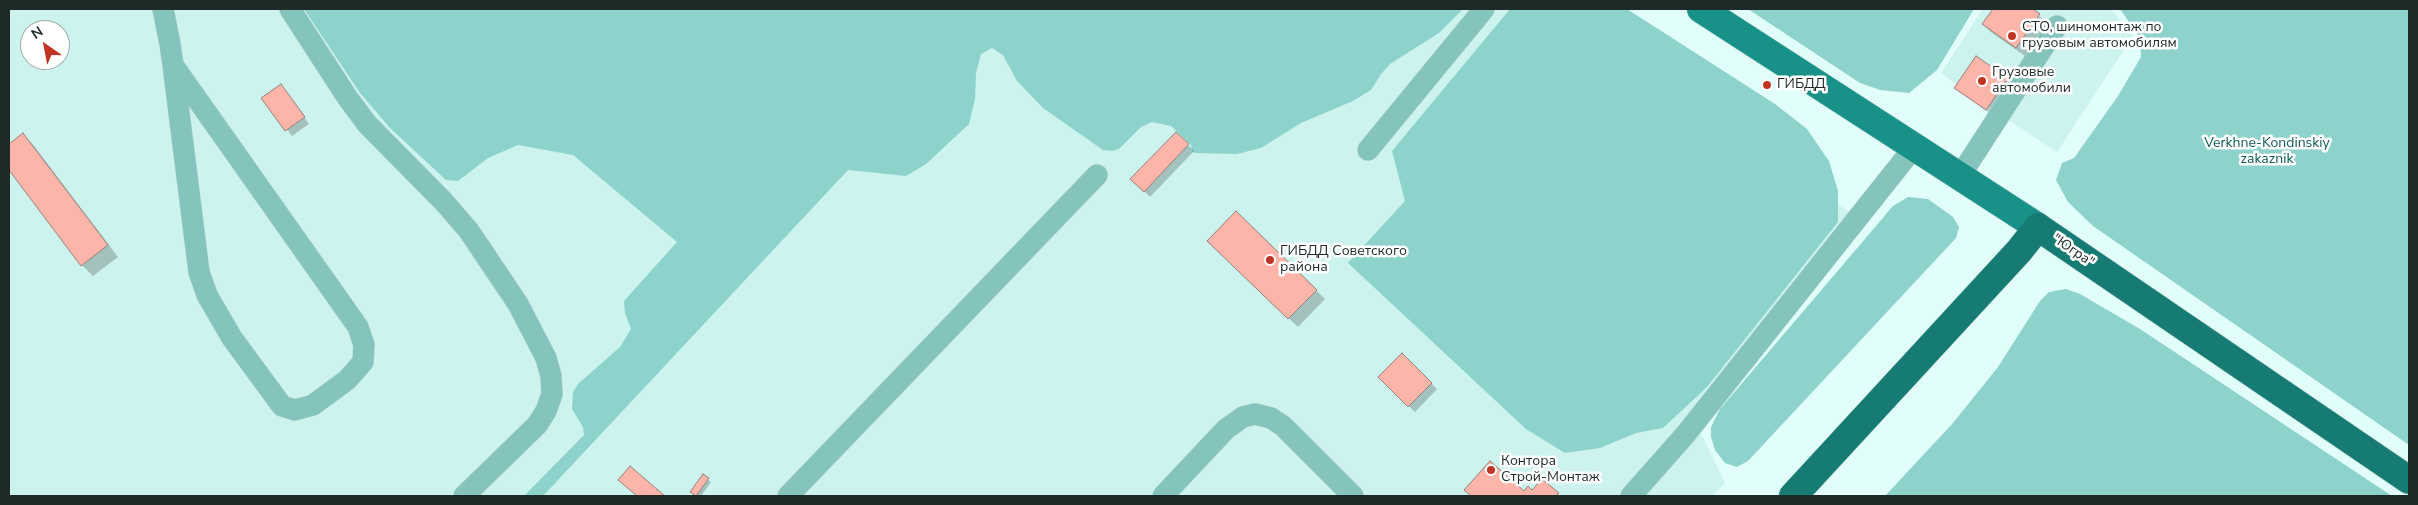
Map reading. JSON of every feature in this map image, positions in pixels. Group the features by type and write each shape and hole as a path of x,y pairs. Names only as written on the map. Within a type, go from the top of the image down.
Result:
{"highway":[{"name":"\"Югра\"","path":"1793,496 2019,251 2038,227 2409,480"}],"main road":[{"path":"1701,9 2038,227"}],"lane":[{"path":"163,9 173,65 199,272 207,295 232,338 282,406 295,410 313,406 347,380 363,362 364,345 358,327 173,65"},
{"path":"290,9 368,124 444,202 469,231 518,304 546,358 551,376 552,394 546,411 536,425 464,496"},
{"path":"1368,150 1484,9"},
{"path":"1960,176 2057,26"},
{"path":"1631,496 1685,435 1915,146"},
{"path":"788,496 1097,175"},
{"path":"1163,496 1226,429 1243,417 1254,414 1271,418 1283,426 1353,496"}],"shaded area":[{"path":"9,9 1550,9 1849,212 1694,419 1725,483 1712,496 9,496"},
{"path":"1983,9 2111,9 2133,36 2057,152 1989,107 1986,110 1954,88 1956,84 1941,73"}],"green space":[{"path":"304,9 1463,9 1439,33 1390,64 1371,90 1353,101 1301,123 1261,148 1237,154 1195,153 1192,151 1191,145 1171,126 1152,122 1141,127 1119,149 1112,151 1103,150 1043,108 1017,81 1003,55 992,48 981,54 976,73 975,99 969,124 926,164 906,176 848,170 543,496 524,496 584,435 583,427 572,409 573,392 578,384 620,347 631,329 625,313 624,301 677,242 573,155 518,145 488,158 458,181 446,180 390,128 360,93"},
{"path":"1510,9 1627,9 1775,104 1807,129 1829,161 1838,191 1838,222 1707,387 1663,428 1636,433 1600,448 1565,453 1526,429 1348,263 1405,201 1392,151"},
{"path":"1748,9 1974,9 1937,70 1909,93 1880,90 1860,83"},
{"name":"Verkhne-Kondinskiy zakaznik","path":"2120,9 2409,9 2409,445 2093,226 2068,202 2056,180 2062,163 2074,158 2118,96 2141,57 2140,38"},
{"path":"1908,197 1928,199 1953,217 1959,227 1956,238 1748,461 1737,467 1725,463 1715,450 1711,437 1711,427 1720,409 1893,206"},
{"path":"2066,289 2080,294 2140,329 2392,496 1885,496 1953,423 1998,367 2040,301 2049,292"}],"building":[{"name":"СТО, шиномонтаж по грузовым автомобилям","path":"1993,9 2033,9 2040,14 2016,48 1982,24"},
{"name":"Грузовые автомобили","path":"1976,56 2008,78 1986,110 1954,88"},
{"path":"281,84 305,117 285,131 261,98"},
{"path":"1176,132 1189,144 1144,192 1130,179"},
{"path":"23,133 108,245 81,266 9,170 9,144"},
{"path":"1236,211 1317,290 1288,319 1207,241"},
{"path":"1402,353 1432,383 1408,407 1378,377"},
{"name":"Контора Строй-Монтаж","path":"1490,461 1524,491 1528,486 1532,490 1542,479 1559,493 1556,496 1471,496 1464,490"},
{"path":"630,466 665,496 637,496 618,480"},
{"path":"703,474 709,478 696,496 690,492"}],"place":[{"name":"СТО, шиномонтаж по грузовым автомобилям","path":"2012,36"},
{"name":"Грузовые автомобили","path":"1982,81"},
{"name":"ГИБДД","path":"1767,85"},
{"name":"ГИБДД Советского района","path":"1270,260"},
{"name":"Контора Строй-Монтаж","path":"1491,470"}]}
